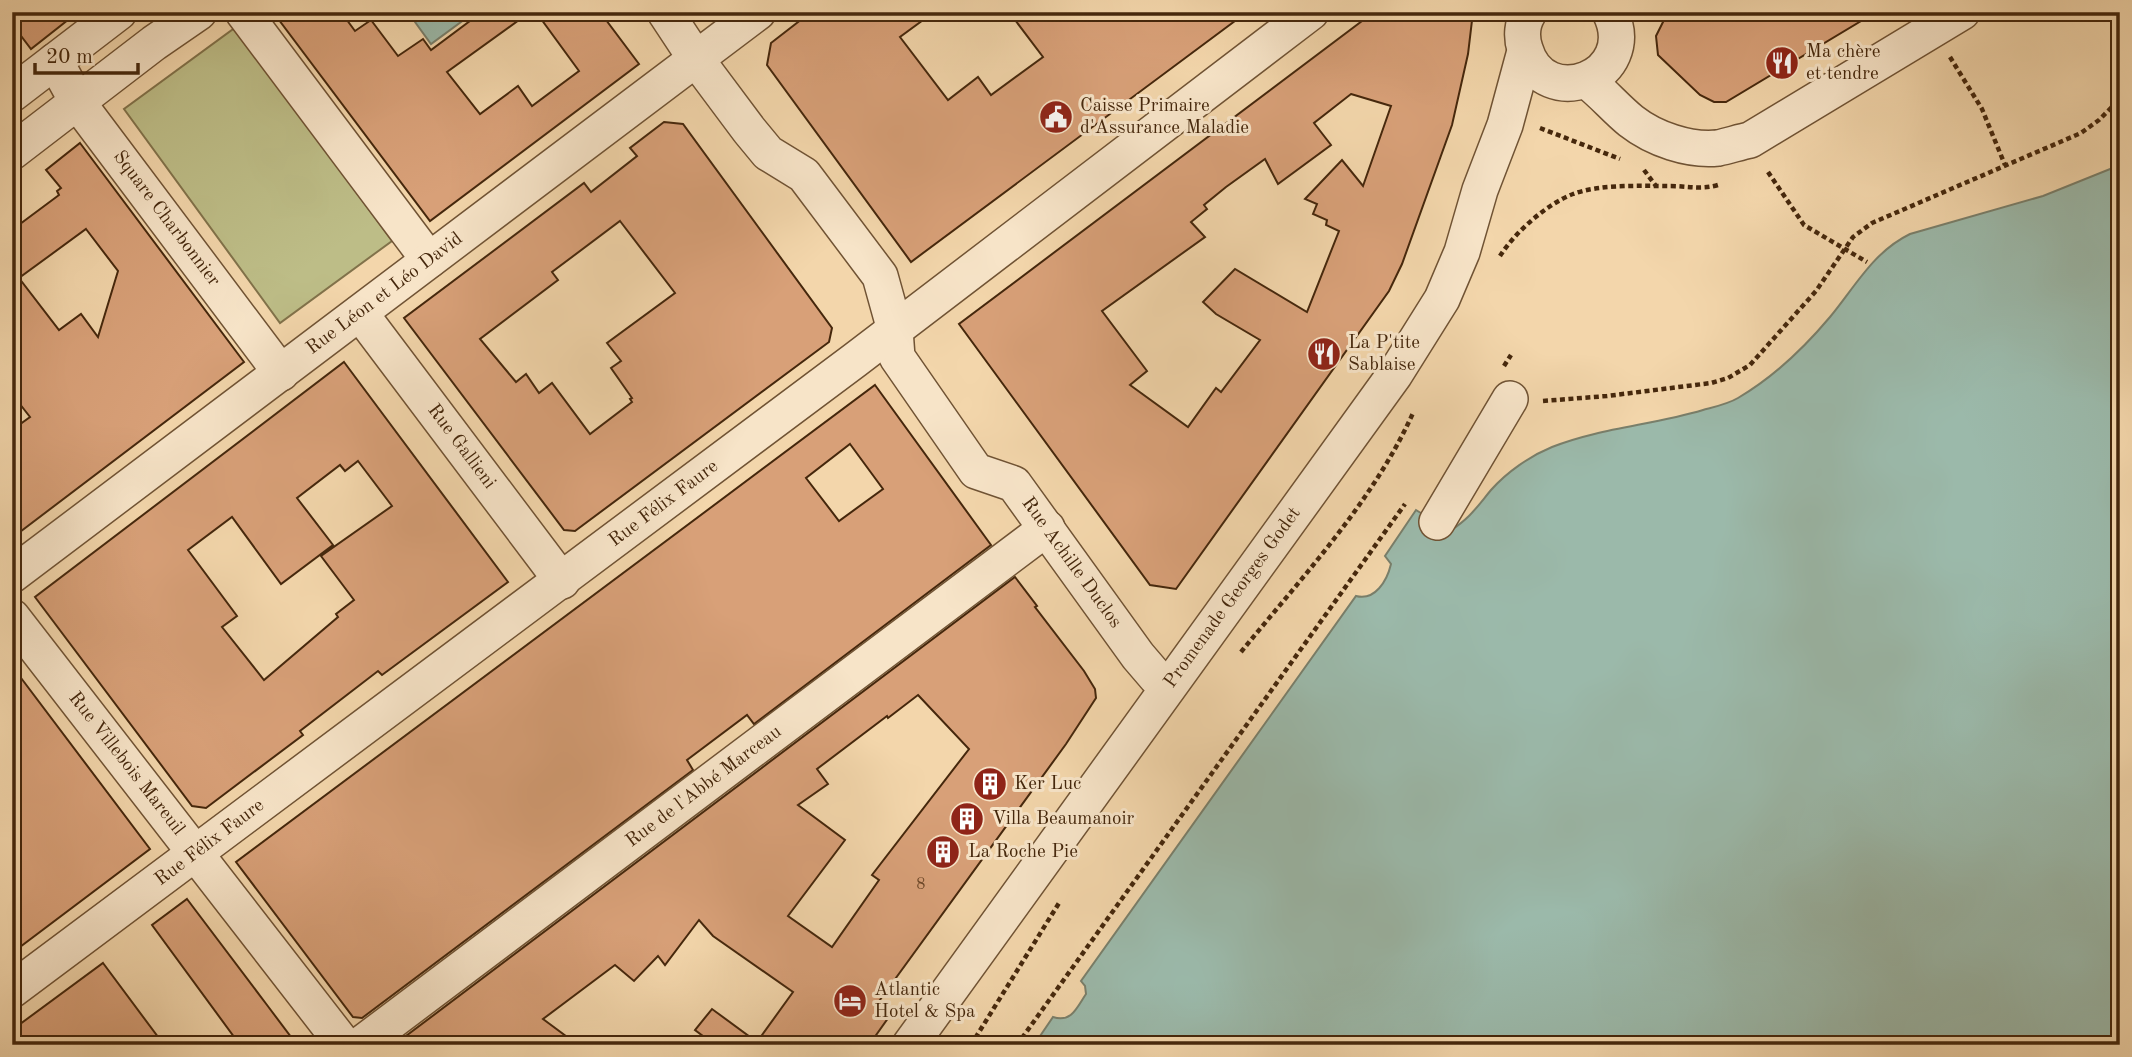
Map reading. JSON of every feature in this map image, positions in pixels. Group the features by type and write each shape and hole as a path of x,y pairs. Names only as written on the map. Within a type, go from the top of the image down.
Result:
{"street":[{"path":"12,93 119,12"},
{"path":"131,12 154,43"},
{"path":"12,152 154,43 199,12"},
{"path":"243,12 429,260"},
{"name":"Rue Achille Duclos","path":"664,12 695,59 768,153 804,175 880,276 895,330 897,357 976,471 1014,484 1138,656 1168,687"},
{"name":"Rue Léon et Léo David","path":"12,575 758,12"},
{"name":"Rue Félix Faure","path":"12,990 562,581 1311,12"},
{"path":"1505,125 1577,82 1599,73 1609,62 1615,49 1617,20"},
{"path":"1526,23 1531,64 1541,74 1553,80 1577,82 1606,95 1632,122 1678,145 1717,148 1750,140 1947,21"},
{"name":"Promenade Georges Godet","path":"910,1045 1395,374 1442,299 1462,252 1480,190 1505,125 1526,23"},
{"name":"Square Charbonnier","path":"55,61 78,103 281,373"},
{"name":"Rue Gallieni","path":"360,313 562,581"},
{"path":"1437,522 1504,387"},
{"name":"Rue de l'Abbé Marceau","path":"360,1045 1047,528"},
{"name":"Rue Villebois Mareuil","path":"12,617 344,1045"}],"path":[{"path":"2113,12 2120,23"},
{"path":"1947,21 2005,165"},
{"path":"1511,355 1504,387 1532,401 1684,387 1728,378 1750,365 1816,292 1853,237 1872,222 2081,133 2120,99"},
{"path":"1768,172 1804,225 1867,262"},
{"path":"1017,1045 1406,502"}],"green space":[{"path":"236,27 392,241 280,323 124,109"}],"shaded area":[{"path":"439,12 460,12 465,19 431,44 415,22 425,14 429,20"},
{"path":"2120,165 2120,1045 1034,1045 1053,1017 1065,1018 1077,1009 1086,994 1081,981 1356,596 1369,596 1383,583 1391,564 1385,556 1416,510 1450,531 1468,517 1504,477 1544,451 1589,435 1684,415 1734,400 1775,372 1798,351 1830,317 1875,260 1910,234 2043,196"}],"building":[{"path":"12,12 78,12 31,49 12,24"},
{"path":"273,12 341,12 355,31 371,20 398,56 423,39 431,50 482,12 530,12 447,72 480,114 518,86 532,106 579,71 536,12 600,12 639,64 430,221"},
{"path":"811,12 934,12 900,37 948,100 978,77 991,95 1043,57 1009,12 1247,12 911,262 767,65 771,43"},
{"path":"1374,12 1473,12 1468,54 1452,125 1402,264 1389,291 1176,589 1150,585 959,324","holes":["1351,94 1391,106 1363,186 1342,160 1305,199 1317,204 1313,214 1327,220 1326,225 1339,231 1307,312 1235,269 1203,302 1216,314 1260,340 1221,392 1216,388 1188,427 1130,385 1147,371 1102,311 1205,237 1191,222 1207,209 1204,205 1226,187 1265,159 1278,184 1331,145 1314,123"]},
{"path":"1668,12 1876,12 1726,102 1714,102 1700,95 1658,55 1656,36"},
{"path":"664,122 683,124 832,328 829,342 575,531 564,530 404,318 584,183 591,192 637,156 630,148","holes":["620,221 675,293 607,343 621,361 611,368 632,398 632,402 590,434 552,383 539,393 526,374 516,382 480,339 558,280 552,272"]},
{"path":"80,143 244,362 12,538 12,430 30,417 12,394 12,230 59,195 57,191 61,188 46,170","holes":["86,229 118,271 98,337 81,314 59,330 19,278"]},
{"path":"344,362 508,582 382,675 378,671 300,731 303,735 206,808 192,806 35,597","holes":["358,461 392,506 321,556 354,600 264,680 222,627 237,616 188,550 232,517 281,584 333,545 297,498 340,465 345,471"]},
{"path":"875,385 991,545 754,724 747,715 687,760 693,770 362,1018 353,1017 236,862","holes":["850,444 883,489 839,521 806,478"]},
{"path":"1015,577 1095,689 1096,698 1066,744 877,1004 891,1014 869,1045 715,1045 695,1030 712,1009 757,1042 793,992 713,936 699,920 665,965 658,956 634,981 615,965 543,1019 578,1045 394,1045","holes":["918,695 969,749 872,875 879,880 832,947 788,916 845,840 798,805 828,784 817,769"]},
{"path":"12,666 150,849 12,953"},
{"path":"187,899 297,1045 240,1045 152,925"},
{"path":"103,963 164,1045 12,1045 12,1030"}],"place":[{"name":"Ma chère et tendre","path":"1782,63"},
{"name":"Caisse Primaire d'Assurance Maladie","path":"1056,117"},
{"name":"La P'tite Sablaise","path":"1324,354"},
{"name":"Ker Luc","path":"990,784"},
{"name":"Villa Beaumanoir","path":"967,819"},
{"name":"La Roche Pie","path":"943,852"},
{"name":"Atlantic Hotel & Spa","path":"850,1001"}]}
